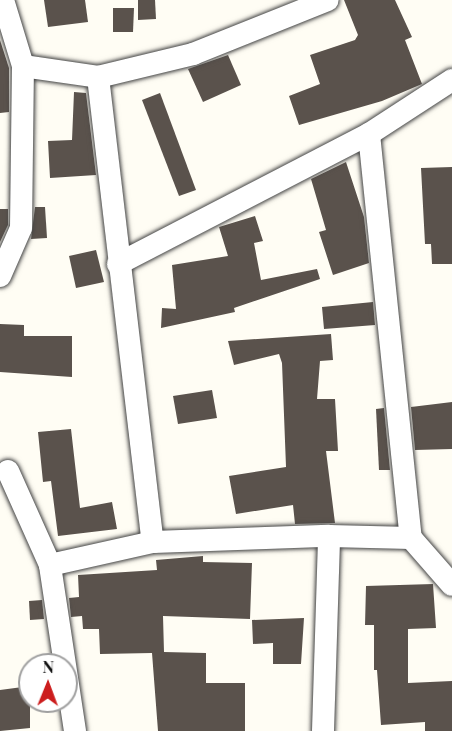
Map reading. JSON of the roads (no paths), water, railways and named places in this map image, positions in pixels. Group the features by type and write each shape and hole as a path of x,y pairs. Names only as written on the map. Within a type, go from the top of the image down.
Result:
{"street":[{"path":"0,276 21,228 23,66 3,0"},
{"path":"23,66 98,77 193,54 328,0"},
{"path":"98,77 118,264 153,542"},
{"path":"118,264 369,134 452,80"},
{"path":"369,134 411,538 452,585"},
{"path":"8,471 50,565 75,731"},
{"path":"50,565 153,542 329,536 411,538"},
{"path":"324,731 329,536"}]}
